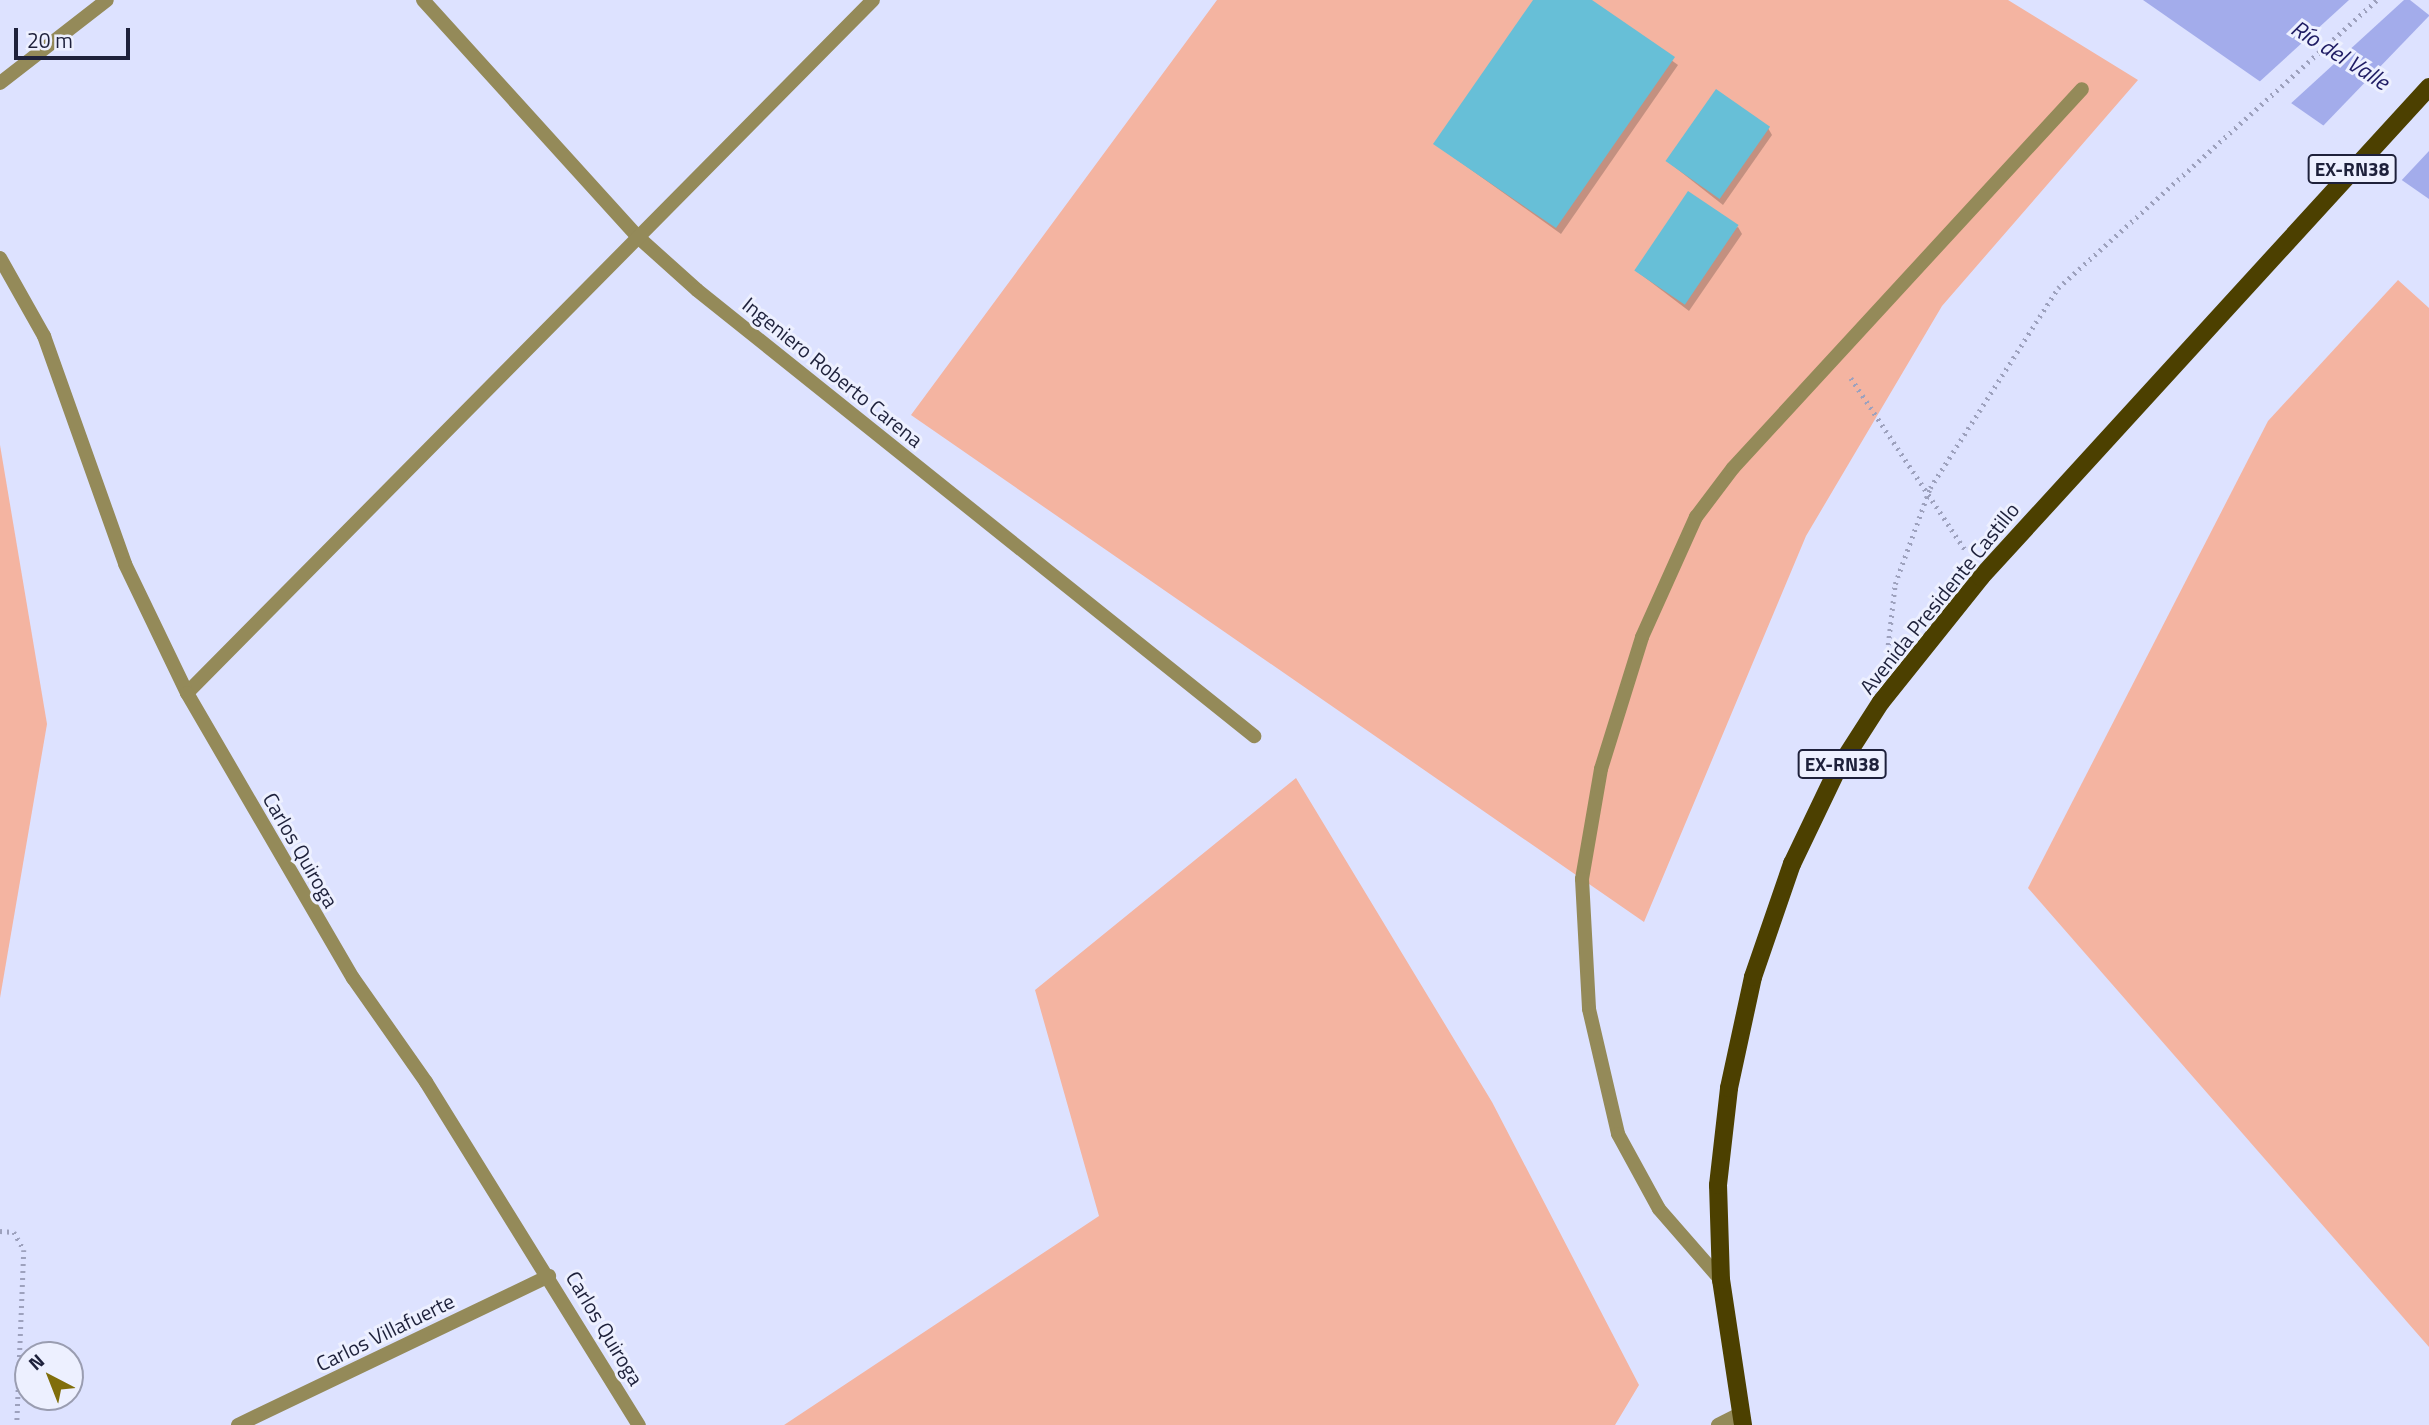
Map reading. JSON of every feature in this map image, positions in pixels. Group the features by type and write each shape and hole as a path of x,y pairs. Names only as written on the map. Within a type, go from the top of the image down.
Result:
{"main road":[{"name":"Avenida Presidente Castillo","path":"1741,1419 1721,1280 1718,1185 1729,1088 1753,977 1792,864 1836,772 1881,702 1981,577 2274,250 2429,87"}],"street":[{"path":"0,83 107,0"},
{"name":"Ingeniero Roberto Carena","path":"424,0 638,237 1254,736"},
{"path":"187,693 873,0"},
{"path":"1721,1280 1659,1209 1618,1134 1589,1009 1582,878 1601,769 1673,557 1733,468 2082,89"},
{"name":"Carlos Quiroga","path":"0,258 44,336 125,564 187,693 353,978 549,1276 639,1425"},
{"name":"Carlos Villafuerte","path":"238,1425 549,1276"},
{"path":"1718,1425 1741,1419"}],"path":[{"path":"1887,649 1895,584 1930,488 2058,288 2377,0"},
{"path":"1836,357 1930,488 1981,577"},
{"path":"0,1231 14,1232 24,1250 17,1425"}],"shaded area":[{"path":"1217,0 2008,0 2138,80 1942,306 1806,536 1644,922 911,415"},
{"path":"2398,280 2429,308 2429,1347 2028,888 2268,421"},
{"path":"0,445 47,724 0,998"},
{"path":"1296,778 1492,1102 1639,1385 1615,1425 784,1425 1099,1216 1035,990"}],"water":[{"name":"Río del Valle","path":"2143,0 2410,0 2429,15 2429,199"}],"pier":[{"path":"2349,0 2404,0 2288,106 2257,84"},
{"path":"2429,16 2429,151 2399,183 2321,128"}],"building":[{"path":"1533,0 1592,0 1675,57 1556,228 1433,144"},
{"path":"1716,89 1770,127 1720,199 1666,161"},
{"path":"1688,191 1739,225 1685,305 1634,271"}]}
